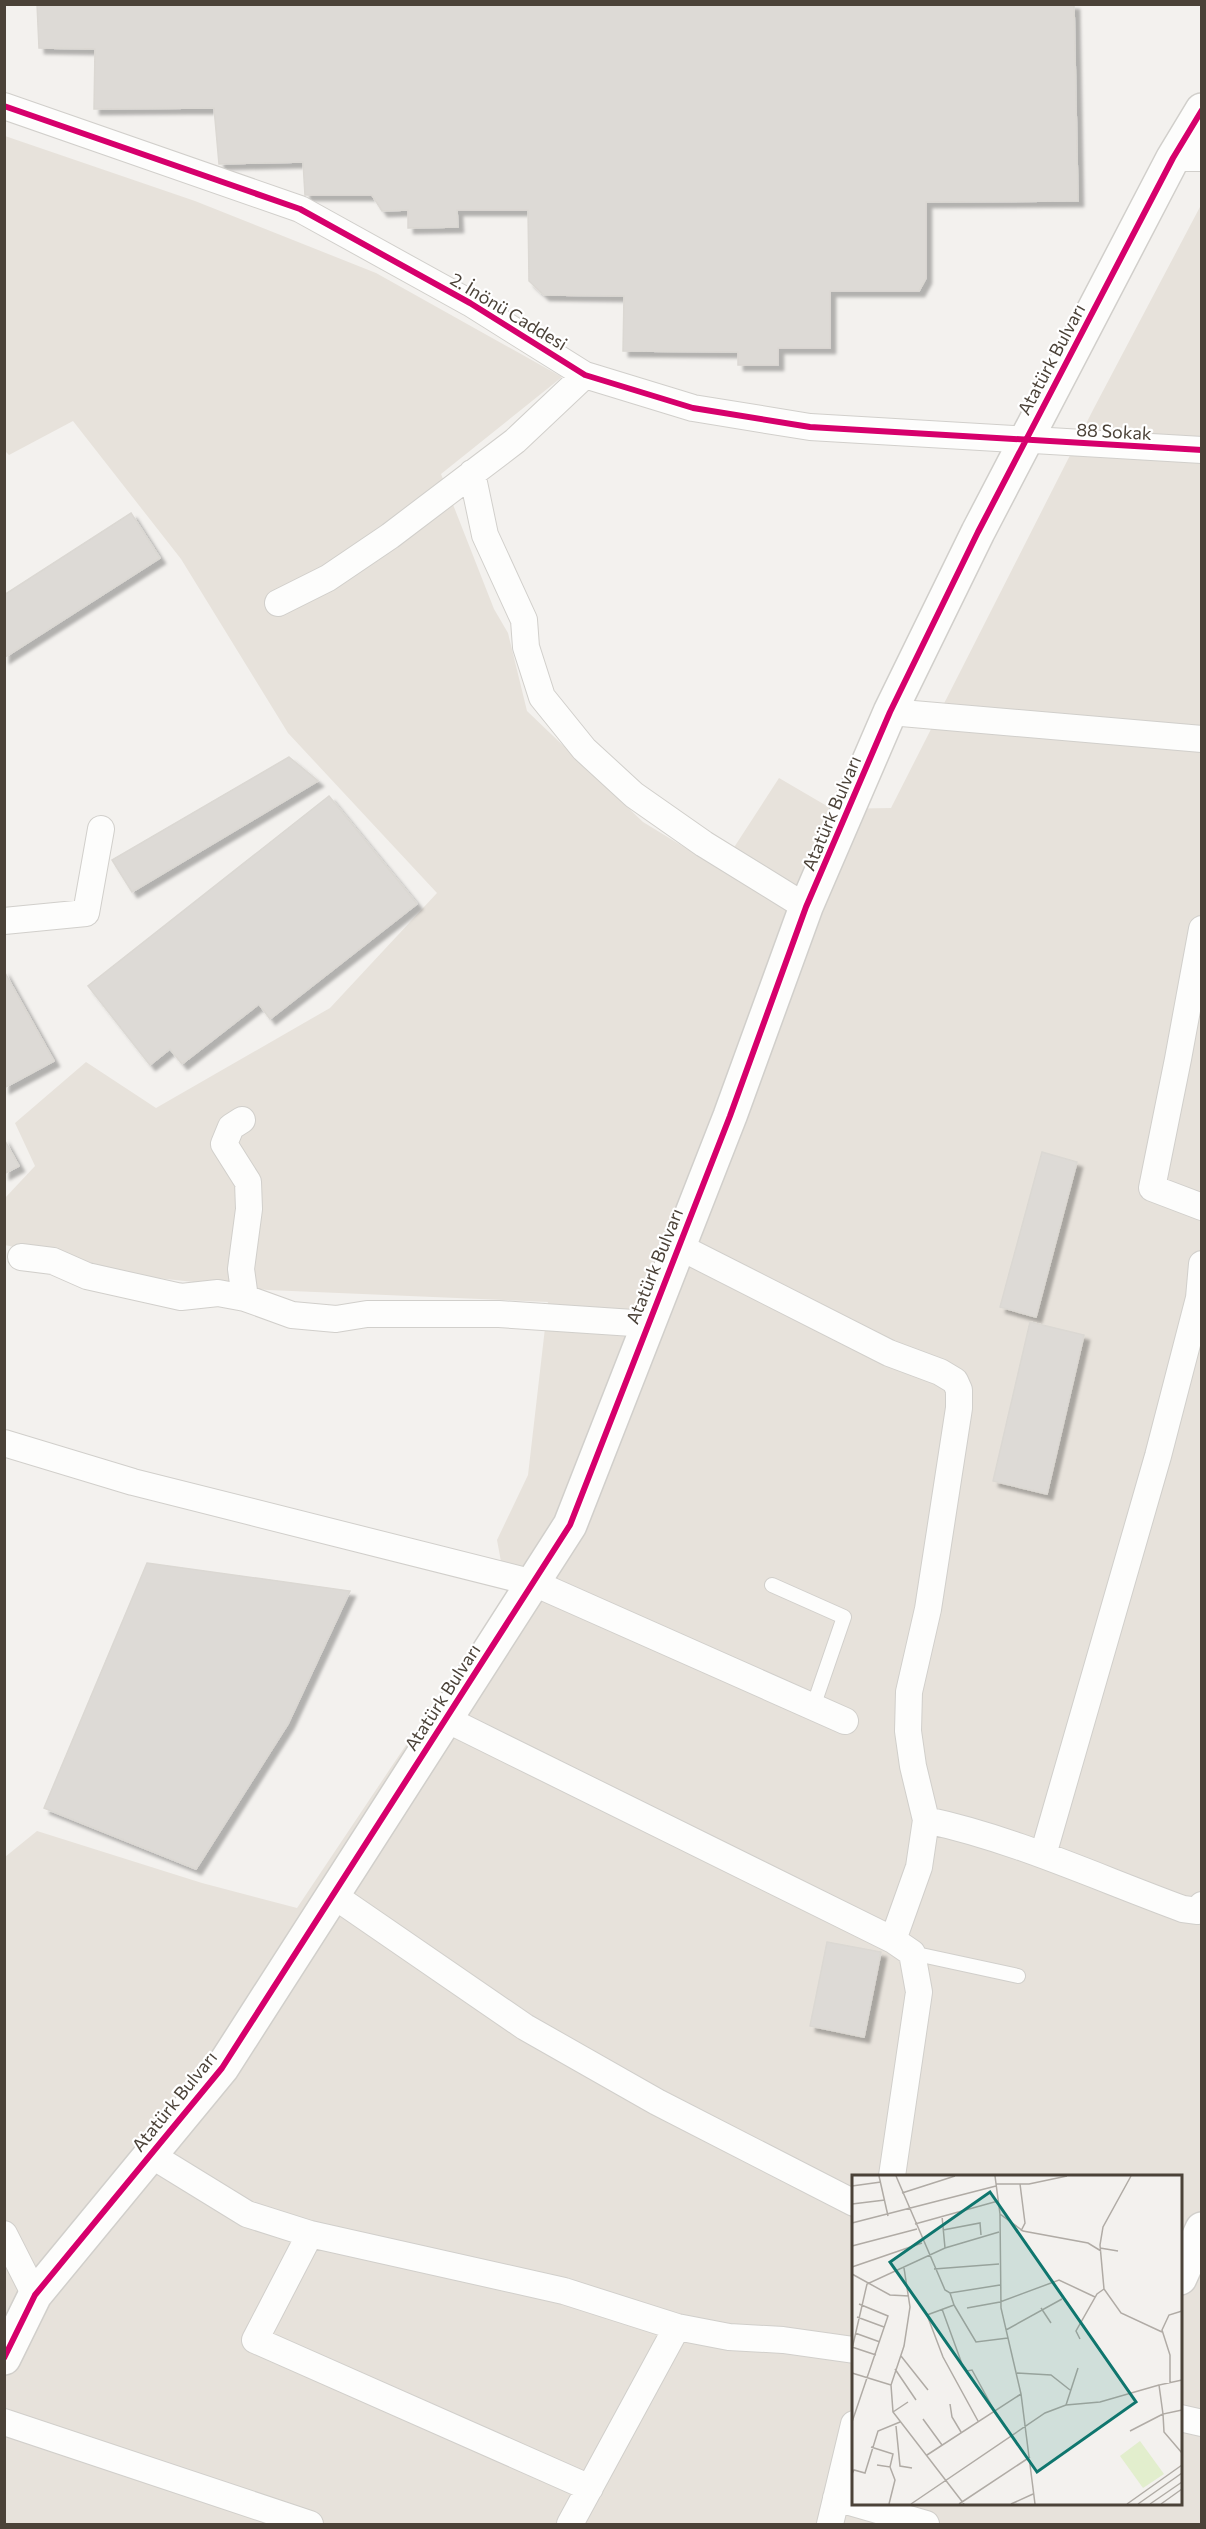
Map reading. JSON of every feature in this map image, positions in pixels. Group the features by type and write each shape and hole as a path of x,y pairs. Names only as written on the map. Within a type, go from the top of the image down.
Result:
{"street":[{"name":"2. İnönü Caddesi","path":"4,106 300,209 470,303 585,375 693,408 810,427 1025,441"},
{"name":"Atatürk Bulvarı","path":"4,2358 35,2295 222,2068 570,1525 730,1116 806,908 890,712 1025,441 1187,158 1202,110"},
{"path":"278,603 328,578 390,536 515,441 585,375"},
{"name":"88 Sokak","path":"1025,441 1202,450"},
{"path":"472,474 485,535 524,620 526,647 542,697 584,749 634,795 704,844 806,908"},
{"path":"890,712 1201,743"},
{"path":"4,921 86,913 101,829"},
{"path":"1202,929 1152,1188 1202,1208"},
{"path":"242,1120 231,1127 224,1144 248,1182 249,1209 241,1269 245,1298"},
{"path":"678,1246 890,1353 940,1372 955,1381 959,1390 959,1408 928,1609 909,1692 908,1731 913,1766 926,1820 919,1867 902,1947 919,1992 892,2175"},
{"path":"21,1257 53,1261 87,1276 181,1297 218,1293 245,1298 292,1315 336,1319 367,1314 499,1314 648,1324"},
{"path":"1043,1855 1158,1456 1199,1298 1202,1264"},
{"path":"4,1443 144,1485 534,1583 844,1721"},
{"path":"446,1719 902,1947"},
{"path":"926,1820 983,1834 1183,1909 1198,1911 1202,1905"},
{"path":"333,1895 525,2027 657,2102 852,2202"},
{"path":"151,2154 247,2214 310,2234 564,2291 677,2327 729,2337 783,2340 852,2350"},
{"path":"1182,2274 1202,2229"},
{"path":"4,2234 35,2295"},
{"path":"310,2234 255,2340 590,2488"},
{"path":"570,2524 677,2327"},
{"path":"1182,2418 1202,2423"},
{"path":"4,2422 310,2524"},
{"path":"830,2524 852,2432"},
{"path":"836,2498 852,2503"},
{"path":"860,2505 926,2524"}],"lane":[{"path":"772,1585 844,1617 813,1707"},
{"path":"902,1947 1018,1976"}],"shaded area":[{"path":"5,136 195,201 376,273 562,377 441,474 494,609 508,633 527,711 643,822 720,869 779,778 832,809 891,808 1094,408 1201,205 1201,2524 5,2524 5,1857 37,1831 202,1883 297,1908 507,1594 497,1540 528,1475 548,1302 268,1290 157,1278 5,1245 5,1198 35,1166 15,1123 86,1062 156,1108 330,1008 437,893 288,733 181,559 73,421 9,455 5,451"}],"building":[{"path":"37,4 1074,4 1078,201 926,202 926,278 919,291 830,291 830,348 778,348 778,365 738,365 738,352 623,351 624,296 544,295 529,281 528,210 457,210 458,227 408,228 408,210 382,211 372,195 305,195 303,162 219,164 214,108 94,109 95,49 39,48"},
{"path":"131,513 160,558 4,658 4,595"},
{"path":"289,757 318,781 132,892 112,860"},
{"path":"329,796 417,904 270,1019 259,1004 182,1064 170,1049 150,1065 88,986"},
{"path":"4,971 54,1061 4,1088"},
{"path":"4,1139 19,1166 4,1174"},
{"path":"1042,1152 1077,1162 1036,1317 1000,1307"},
{"path":"1030,1322 1084,1335 1047,1494 993,1481"},
{"path":"147,1563 350,1591 288,1724 196,1869 44,1808"},
{"path":"827,1942 881,1952 864,2037 810,2026"}],"cycle path":[{"path":"4,106 300,209 470,303 585,375 693,408 810,427 1202,450"},
{"path":"4,2358 35,2295 222,2068 570,1525 730,1116 806,907 890,712 978,532 1173,158 1202,110"}]}
